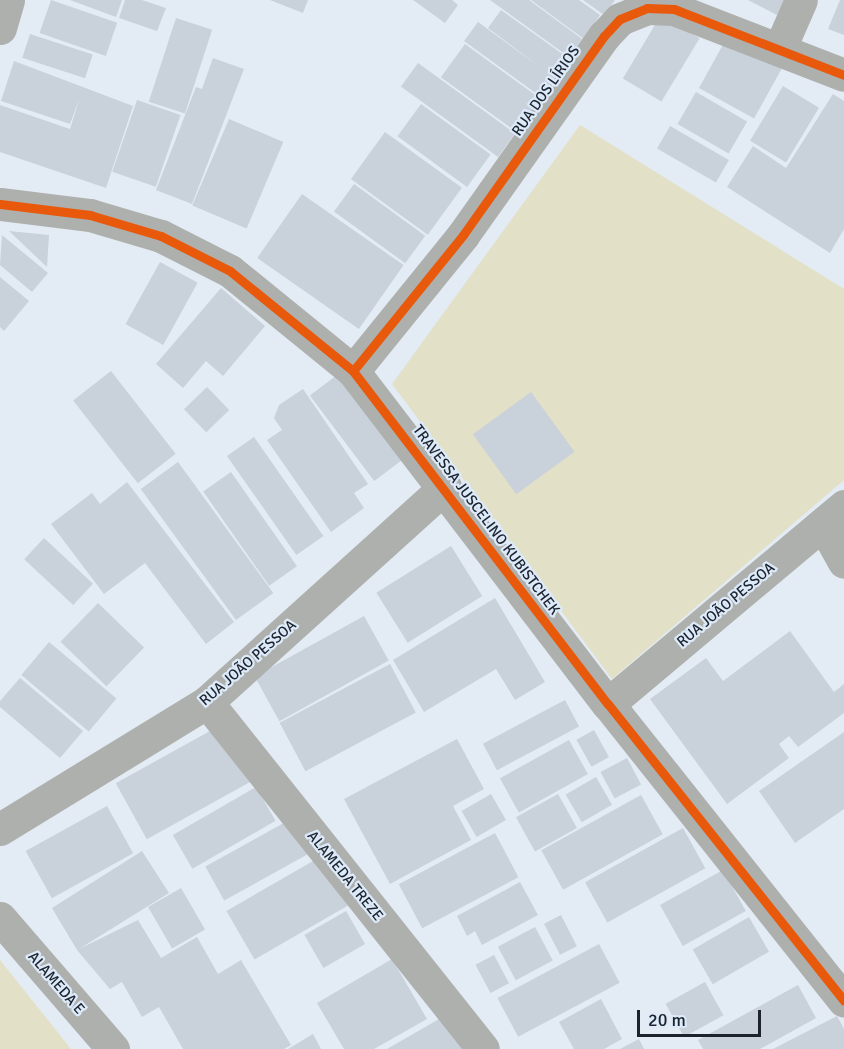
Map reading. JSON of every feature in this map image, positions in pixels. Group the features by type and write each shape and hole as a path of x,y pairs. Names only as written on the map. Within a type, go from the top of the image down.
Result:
{"street":[{"path":"0,28 8,0"},
{"path":"780,48 801,0"},
{"name":"RUA DOS LÍRIOS","path":"353,371 463,235 604,36 620,19 647,8 674,9 780,48 844,75"},
{"name":"TRAVESSA JUSCELINO KUBISTCHEK","path":"0,204 90,214 161,236 230,271 353,371 445,487 608,704 844,1001"},
{"name":"RUA JOÃO PESSOA","path":"0,829 207,702 445,487"},
{"path":"834,515 844,562"},
{"name":"RUA JOÃO PESSOA","path":"608,704 834,515"},
{"name":"ALAMEDA TREZE","path":"207,702 483,1049"},
{"name":"ALAMEDA E","path":"0,918 113,1049"}],"green space":[{"path":"580,125 844,289 844,480 612,679 392,384"},
{"path":"0,960 71,1049 0,1049"}],"building":[{"path":"51,0 117,23 106,56 40,33"},
{"path":"70,0 122,0 116,17"},
{"path":"125,0 142,0 166,8 157,31 119,18"},
{"path":"270,0 308,0 303,13"},
{"path":"413,0 452,0 458,5 445,23"},
{"path":"490,0 529,0 582,39 569,57"},
{"path":"531,0 579,0 600,15 584,39"},
{"path":"583,0 615,0 604,15"},
{"path":"748,0 794,0 785,19"},
{"path":"840,0 844,0 844,35 828,29"},
{"path":"501,10 568,58 541,97 464,41 478,22 541,68 488,28"},
{"path":"661,15 700,38 661,102 623,78"},
{"path":"176,18 212,30 185,113 149,102"},
{"path":"730,32 785,63 754,119 699,88"},
{"path":"30,34 93,54 85,78 22,58"},
{"path":"465,44 542,100 518,133 441,77"},
{"path":"213,58 244,69 192,204 156,190 196,87 202,89"},
{"path":"14,61 133,106 106,188 0,152 0,105 70,129 80,97 70,124 1,101"},
{"path":"418,63 515,134 498,157 401,86"},
{"path":"783,86 819,108 786,162 750,141"},
{"path":"696,92 747,122 729,154 678,124"},
{"path":"833,94 844,101 844,229 830,253 727,187 753,146 786,168"},
{"path":"137,100 180,115 156,187 112,172"},
{"path":"421,104 491,155 467,187 397,136"},
{"path":"229,119 283,142 247,229 192,206"},
{"path":"670,126 729,160 716,183 657,149"},
{"path":"385,132 462,188 428,235 351,179"},
{"path":"354,184 425,236 405,263 334,212"},
{"path":"302,194 404,265 359,329 257,258"},
{"path":"9,231 49,235 47,267"},
{"path":"2,235 48,273 32,292 0,265"},
{"path":"160,262 198,283 163,345 126,324"},
{"path":"0,277 29,301 4,331 0,327"},
{"path":"221,288 265,326 223,376 206,361 183,388 156,364"},
{"path":"111,371 176,454 138,483 73,401"},
{"path":"337,375 401,460 374,481 310,395"},
{"path":"207,387 229,410 206,432 184,409"},
{"path":"303,389 368,484 354,493 364,508 331,532 267,440 282,430 274,418 279,405"},
{"path":"531,392 574,452 516,494 473,434"},
{"path":"254,437 323,536 296,555 227,456"},
{"path":"178,462 273,593 236,620 141,489"},
{"path":"231,472 297,566 269,586 203,492"},
{"path":"127,482 234,622 206,644 145,563 104,594 51,524 92,493 100,504"},
{"path":"44,538 93,584 73,605 24,559"},
{"path":"451,546 482,596 408,643 376,593"},
{"path":"495,598 545,682 515,700 496,669 424,712 393,660"},
{"path":"98,603 144,647 107,686 60,642"},
{"path":"364,616 389,661 279,721 255,677"},
{"path":"790,631 834,692 844,684 844,713 798,747 789,736 779,744 789,758 727,804 650,699 706,658 723,681"},
{"path":"49,642 116,699 89,732 21,675"},
{"path":"390,664 416,713 305,771 280,723"},
{"path":"20,678 83,731 60,758 0,707 0,701"},
{"path":"565,700 579,726 497,770 483,744"},
{"path":"219,726 250,782 147,839 116,783"},
{"path":"594,730 609,757 592,767 577,740"},
{"path":"844,732 844,809 795,843 759,791"},
{"path":"457,739 484,789 453,806 471,840 390,884 344,799"},
{"path":"569,740 588,774 519,812 500,778"},
{"path":"627,758 641,784 615,799 601,772"},
{"path":"596,777 612,805 582,822 566,794"},
{"path":"256,787 276,821 192,869 173,835"},
{"path":"491,794 506,820 477,837 462,811"},
{"path":"558,794 577,828 535,851 516,817"},
{"path":"641,795 663,834 563,890 541,850"},
{"path":"107,806 133,853 52,898 26,851"},
{"path":"291,819 310,853 224,901 205,867"},
{"path":"683,828 705,868 607,923 585,882"},
{"path":"495,833 518,877 422,928 399,884"},
{"path":"142,851 169,893 79,949 138,920 161,958 197,937 218,974 241,960 291,1045 284,1049 183,1049 159,1007 142,1017 122,982 110,989 77,950 52,908"},
{"path":"320,857 348,905 254,959 226,911"},
{"path":"723,870 746,911 683,946 660,905"},
{"path":"520,882 538,915 482,945 475,931 467,936 457,916"},
{"path":"181,888 205,930 172,949 148,907"},
{"path":"346,911 365,944 323,968 304,935"},
{"path":"561,915 577,946 560,955 544,924"},
{"path":"749,917 769,952 713,984 693,950"},
{"path":"535,927 553,961 516,980 498,947"},
{"path":"599,944 620,983 518,1037 497,998"},
{"path":"494,955 509,983 490,993 475,965"},
{"path":"392,959 427,1019 374,1049 344,1049 317,1003"},
{"path":"705,982 723,1015 684,1037 666,1004"},
{"path":"798,985 816,1018 760,1049 703,1049 698,1040"},
{"path":"601,999 622,1039 604,1049 574,1049 559,1022"},
{"path":"446,1015 466,1049 387,1049"},
{"path":"837,1016 844,1029 844,1049 773,1049"},
{"path":"313,1034 321,1049 288,1049"},
{"path":"639,1039 644,1049 620,1049"}],"cycle path":[{"path":"353,371 463,235 604,36 620,19 647,8 674,9 844,75"},
{"path":"0,204 90,215 161,236 230,271 353,371 608,704 844,1001"}]}
